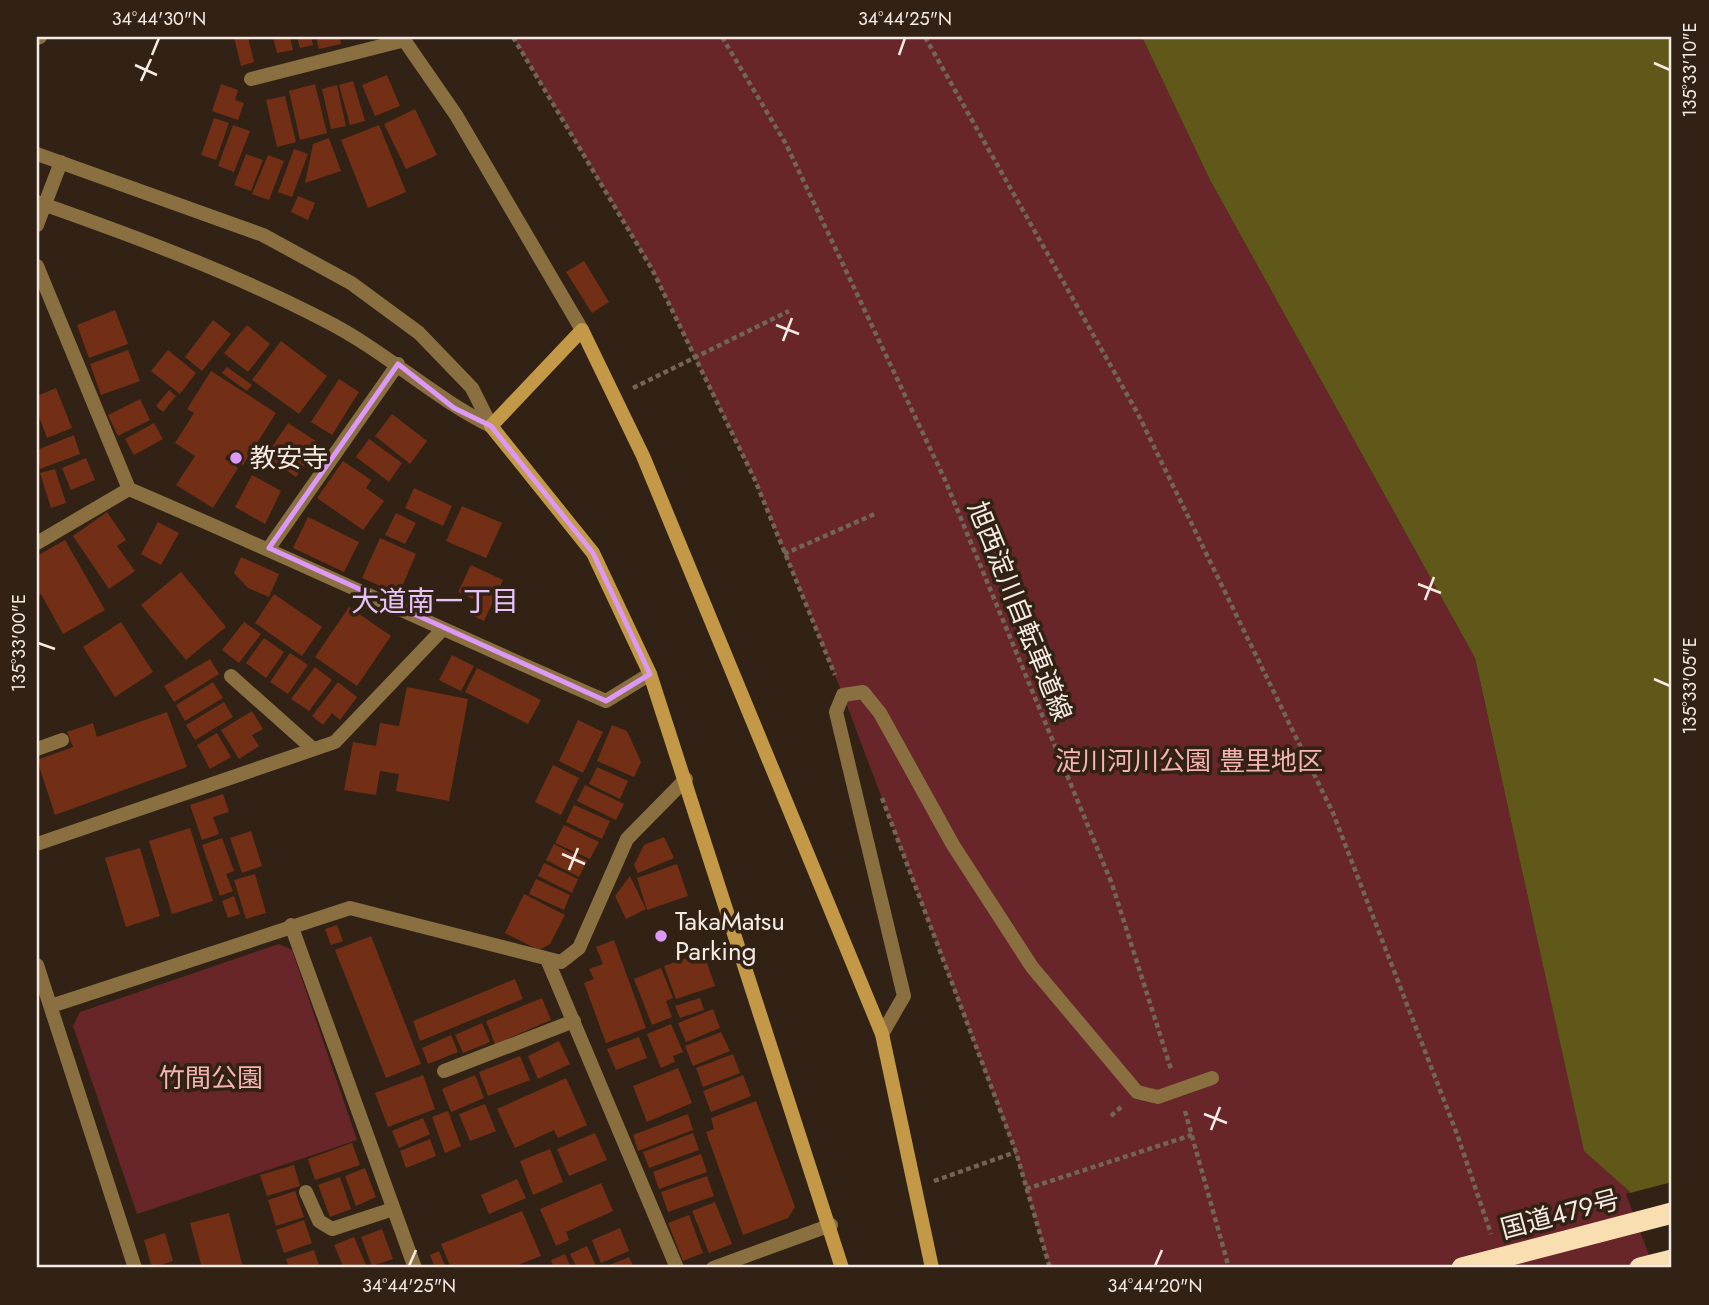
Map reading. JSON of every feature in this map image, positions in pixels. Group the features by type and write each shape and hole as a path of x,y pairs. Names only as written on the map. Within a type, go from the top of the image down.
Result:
{"highway":[{"name":"国道479号","path":"1462,1268 1672,1213"},
{"path":"1640,1268 1672,1260"}],"street":[{"path":"251,79 403,38 456,115 582,330 617,396 882,1034 932,1268"},
{"path":"37,154 263,235 351,283 419,332 472,388 491,426 593,552 650,674 831,1225 842,1268"},
{"path":"37,225 41,204 61,162"},
{"path":"41,204 246,282 326,321 398,365 454,408 491,426"},
{"path":"37,266 129,489 269,548 442,630 606,701 650,674"},
{"path":"491,426 582,330"},
{"path":"269,548 398,365"},
{"path":"37,542 129,489"},
{"path":"37,844 335,742 442,630"},
{"path":"231,676 313,749"},
{"path":"882,1034 904,996 836,712 843,695 863,692 880,712 953,845 1032,967 1138,1093 1158,1097 1212,1078"},
{"path":"37,749 62,740"},
{"path":"51,1006 291,925 350,908 561,962 579,948 627,839 686,779"},
{"path":"291,925 415,1268"},
{"path":"547,959 677,1268"},
{"path":"37,965 135,1268"},
{"path":"444,1071 574,1021"},
{"path":"306,1192 319,1221 332,1229 393,1209"},
{"path":"713,1268 831,1225"}],"path":[{"path":"513,37 652,269 755,480 843,695"},
{"name":"旭西淀川自転車道線","path":"722,37 786,144 945,480 1112,884 1192,1135 1229,1268"},
{"path":"925,37 1138,414 1333,813 1457,1134 1494,1244"},
{"path":"617,396 789,311"},
{"path":"784,555 877,513"},
{"path":"877,786 1016,1152 1050,1268"},
{"path":"1026,1189 1192,1135"},
{"path":"914,1188 1016,1152"}],"highlighted area":[{"path":"398,364 454,408 491,426 593,553 650,674 606,701 269,548"}],"green space":[{"name":"淀川河川公園 豊里地区","path":"513,37 1142,37 1210,180 1475,658 1584,1150 1629,1191 1658,1268 1050,1268 1015,1152 843,695 755,480 652,269"},
{"name":"竹間公園","path":"279,944 292,950 357,1140 137,1214 73,1026 80,1012"}],"shaded area":[{"path":"1142,37 1672,37 1672,1268 1658,1268 1629,1191 1584,1151 1475,658 1210,180"}],"pier":[{"path":"1672,1182 1672,1268 1654,1268 1626,1194"}],"building":[{"path":"234,37 248,37 254,62 241,66"},
{"path":"273,37 290,37 293,50 277,53"},
{"path":"297,37 311,37 313,45 300,48"},
{"path":"316,37 340,37 341,44 319,49"},
{"path":"387,75 400,106 375,116 362,85"},
{"path":"353,81 365,121 350,125 339,85"},
{"path":"221,84 238,90 235,100 244,103 238,120 212,111"},
{"path":"315,84 327,133 300,140 289,91"},
{"path":"337,85 346,126 331,129 322,89"},
{"path":"285,96 296,142 277,147 266,100"},
{"path":"415,109 437,155 406,169 384,124"},
{"path":"214,118 229,123 216,160 201,155"},
{"path":"233,125 250,131 234,172 218,166"},
{"path":"379,125 406,192 368,208 341,140"},
{"path":"329,138 341,171 305,183 313,144"},
{"path":"294,149 308,154 292,197 278,192"},
{"path":"246,154 263,160 251,191 234,185"},
{"path":"268,155 284,161 269,200 252,194"},
{"path":"298,196 315,203 308,220 291,212"},
{"path":"584,261 609,302 592,313 566,272"},
{"path":"115,310 128,344 89,358 77,325"},
{"path":"213,320 231,334 202,371 185,357"},
{"path":"247,325 270,344 248,372 224,353"},
{"path":"281,341 327,376 299,414 252,380"},
{"path":"128,350 140,381 101,395 90,364"},
{"path":"168,350 196,373 180,394 151,371"},
{"path":"227,367 252,385 247,391 222,373"},
{"path":"211,371 276,413 243,465 227,455 225,459 238,468 213,508 176,485 195,456 175,443 194,413 187,409"},
{"path":"339,379 359,392 332,435 311,422"},
{"path":"56,388 72,428 47,438 37,411 37,396"},
{"path":"169,390 176,396 163,412 156,406"},
{"path":"140,399 150,420 118,436 108,415"},
{"path":"392,414 427,441 410,464 375,436"},
{"path":"154,423 163,439 134,455 125,439"},
{"path":"288,423 319,443 296,477 266,456"},
{"path":"74,435 80,454 40,469 37,450"},
{"path":"369,439 402,463 389,482 356,457"},
{"path":"86,458 95,480 71,490 62,468"},
{"path":"343,461 371,480 366,488 384,501 363,530 317,498"},
{"path":"55,469 66,503 51,508 40,473"},
{"path":"252,475 281,491 265,524 235,507"},
{"path":"414,488 452,506 443,526 405,508"},
{"path":"462,506 502,523 486,558 446,541"},
{"path":"107,512 126,540 117,546 135,571 109,589 73,536"},
{"path":"396,513 416,523 405,544 385,535"},
{"path":"308,517 359,542 344,572 293,548"},
{"path":"158,522 179,533 161,565 141,554"},
{"path":"380,538 416,554 399,594 362,578"},
{"path":"65,540 105,610 63,634 41,594 37,597 37,556"},
{"path":"241,557 279,574 269,597 248,588 234,573"},
{"path":"471,565 503,580 484,621 471,615 477,601 458,592"},
{"path":"181,572 226,627 186,660 141,605"},
{"path":"274,594 322,627 302,656 255,623"},
{"path":"349,607 391,636 357,686 315,657"},
{"path":"121,622 153,672 115,697 83,647"},
{"path":"244,622 261,634 239,663 222,650"},
{"path":"264,638 284,652 266,678 246,663"},
{"path":"290,653 308,665 288,694 270,682"},
{"path":"452,655 474,666 461,691 439,680"},
{"path":"210,659 219,674 174,702 164,686"},
{"path":"315,667 332,680 309,711 291,699"},
{"path":"477,668 541,700 528,724 465,692"},
{"path":"213,682 223,698 185,721 176,705"},
{"path":"338,682 357,697 340,720 332,713 323,725 312,716"},
{"path":"407,687 468,699 449,801 396,791 399,774 380,771 376,795 344,790 353,742 376,746 380,723 399,726"},
{"path":"224,702 233,717 195,740 186,725"},
{"path":"252,711 263,729 252,735 259,746 239,759 221,730"},
{"path":"167,712 187,767 55,815 37,760 73,747 67,732 93,723 97,737"},
{"path":"578,720 603,732 583,773 559,761"},
{"path":"612,725 627,731 641,762 634,777 597,761"},
{"path":"217,733 231,757 210,769 197,745"},
{"path":"553,765 579,778 561,815 535,802"},
{"path":"597,767 628,781 620,799 589,784"},
{"path":"585,785 624,804 616,820 577,801"},
{"path":"223,794 229,812 213,817 219,834 202,840 190,805"},
{"path":"574,805 610,821 602,839 566,822"},
{"path":"564,825 599,842 590,859 555,843"},
{"path":"190,828 213,901 172,914 149,841"},
{"path":"251,831 262,866 242,873 230,838"},
{"path":"664,837 674,858 638,873 634,865 644,845"},
{"path":"222,838 234,871 226,874 233,891 220,896 202,845"},
{"path":"554,844 587,861 579,877 546,860"},
{"path":"140,848 160,916 126,927 105,858"},
{"path":"544,863 578,879 572,893 538,876"},
{"path":"677,864 688,896 647,910 637,878"},
{"path":"255,874 266,913 246,919 234,880"},
{"path":"630,876 646,909 626,919 615,896"},
{"path":"536,879 570,895 564,910 529,894"},
{"path":"524,894 565,915 550,944 539,950 505,933"},
{"path":"234,896 240,914 228,918 222,901"},
{"path":"337,925 343,941 331,945 325,929"},
{"path":"371,936 421,1064 386,1078 335,950"},
{"path":"614,940 646,1028 606,1043 584,983 594,979 589,969 603,964 596,947"},
{"path":"703,952 715,986 676,999 664,966"},
{"path":"661,968 673,998 666,1001 672,1017 652,1025 634,979"},
{"path":"515,979 523,999 420,1041 413,1021"},
{"path":"542,998 551,1020 495,1044 486,1021"},
{"path":"700,998 704,1010 680,1018 675,1006"},
{"path":"713,1009 720,1028 686,1042 678,1023"},
{"path":"482,1023 490,1042 463,1053 455,1035"},
{"path":"671,1024 683,1052 673,1056 675,1062 661,1068 647,1034"},
{"path":"721,1032 730,1051 693,1066 685,1046"},
{"path":"451,1035 458,1052 428,1064 422,1048"},
{"path":"639,1037 647,1058 616,1070 607,1049"},
{"path":"559,1041 570,1064 538,1079 528,1056"},
{"path":"733,1054 740,1073 703,1087 696,1068"},
{"path":"520,1056 530,1080 488,1096 479,1072"},
{"path":"678,1068 692,1103 647,1122 633,1086"},
{"path":"423,1075 435,1109 388,1127 375,1093"},
{"path":"475,1075 484,1098 451,1112 442,1089"},
{"path":"743,1075 751,1096 711,1112 703,1091"},
{"path":"566,1078 587,1125 558,1138 554,1130 515,1148 497,1109"},
{"path":"756,1101 795,1207 788,1218 743,1235 706,1132 714,1129 711,1118"},
{"path":"485,1104 496,1131 470,1141 459,1114"},
{"path":"448,1111 461,1146 445,1153 432,1117"},
{"path":"688,1114 693,1130 638,1151 633,1135"},
{"path":"423,1118 430,1134 399,1148 392,1131"},
{"path":"595,1133 607,1160 569,1176 557,1149"},
{"path":"693,1133 699,1150 649,1168 643,1152"},
{"path":"430,1139 436,1156 406,1168 400,1151"},
{"path":"352,1143 360,1165 315,1180 308,1159"},
{"path":"550,1149 563,1182 533,1195 520,1161"},
{"path":"701,1154 707,1172 659,1189 653,1172"},
{"path":"294,1165 300,1186 267,1196 260,1175"},
{"path":"365,1168 376,1197 356,1206 345,1176"},
{"path":"707,1176 714,1196 668,1212 661,1192"},
{"path":"340,1177 351,1209 330,1217 318,1185"},
{"path":"517,1179 526,1198 489,1214 481,1195"},
{"path":"601,1183 613,1211 566,1232 569,1240 556,1246 540,1209"},
{"path":"295,1191 304,1217 276,1226 268,1200"},
{"path":"715,1202 732,1244 709,1253 692,1211"},
{"path":"522,1211 541,1256 510,1268 451,1268 441,1244"},
{"path":"229,1213 243,1268 202,1268 190,1223"},
{"path":"689,1215 703,1253 683,1261 668,1223"},
{"path":"304,1220 312,1243 284,1253 276,1230"},
{"path":"620,1228 629,1251 601,1263 592,1240"},
{"path":"382,1229 393,1259 372,1266 361,1237"},
{"path":"165,1233 173,1261 152,1268 144,1240"},
{"path":"354,1237 367,1267 344,1268 334,1245"},
{"path":"587,1246 597,1268 577,1268 570,1254"},
{"path":"314,1250 320,1268 289,1268 286,1259"},
{"path":"439,1251 446,1268 435,1268 430,1255"},
{"path":"565,1254 571,1268 554,1268 551,1260"},
{"path":"629,1257 634,1268 602,1268"}],"place":[{"name":"教安寺","path":"236,458"},
{"name":"TakaMatsu Parking","path":"661,936"}],"district":[{"name":"大道南一丁目","path":"435,601"}]}
